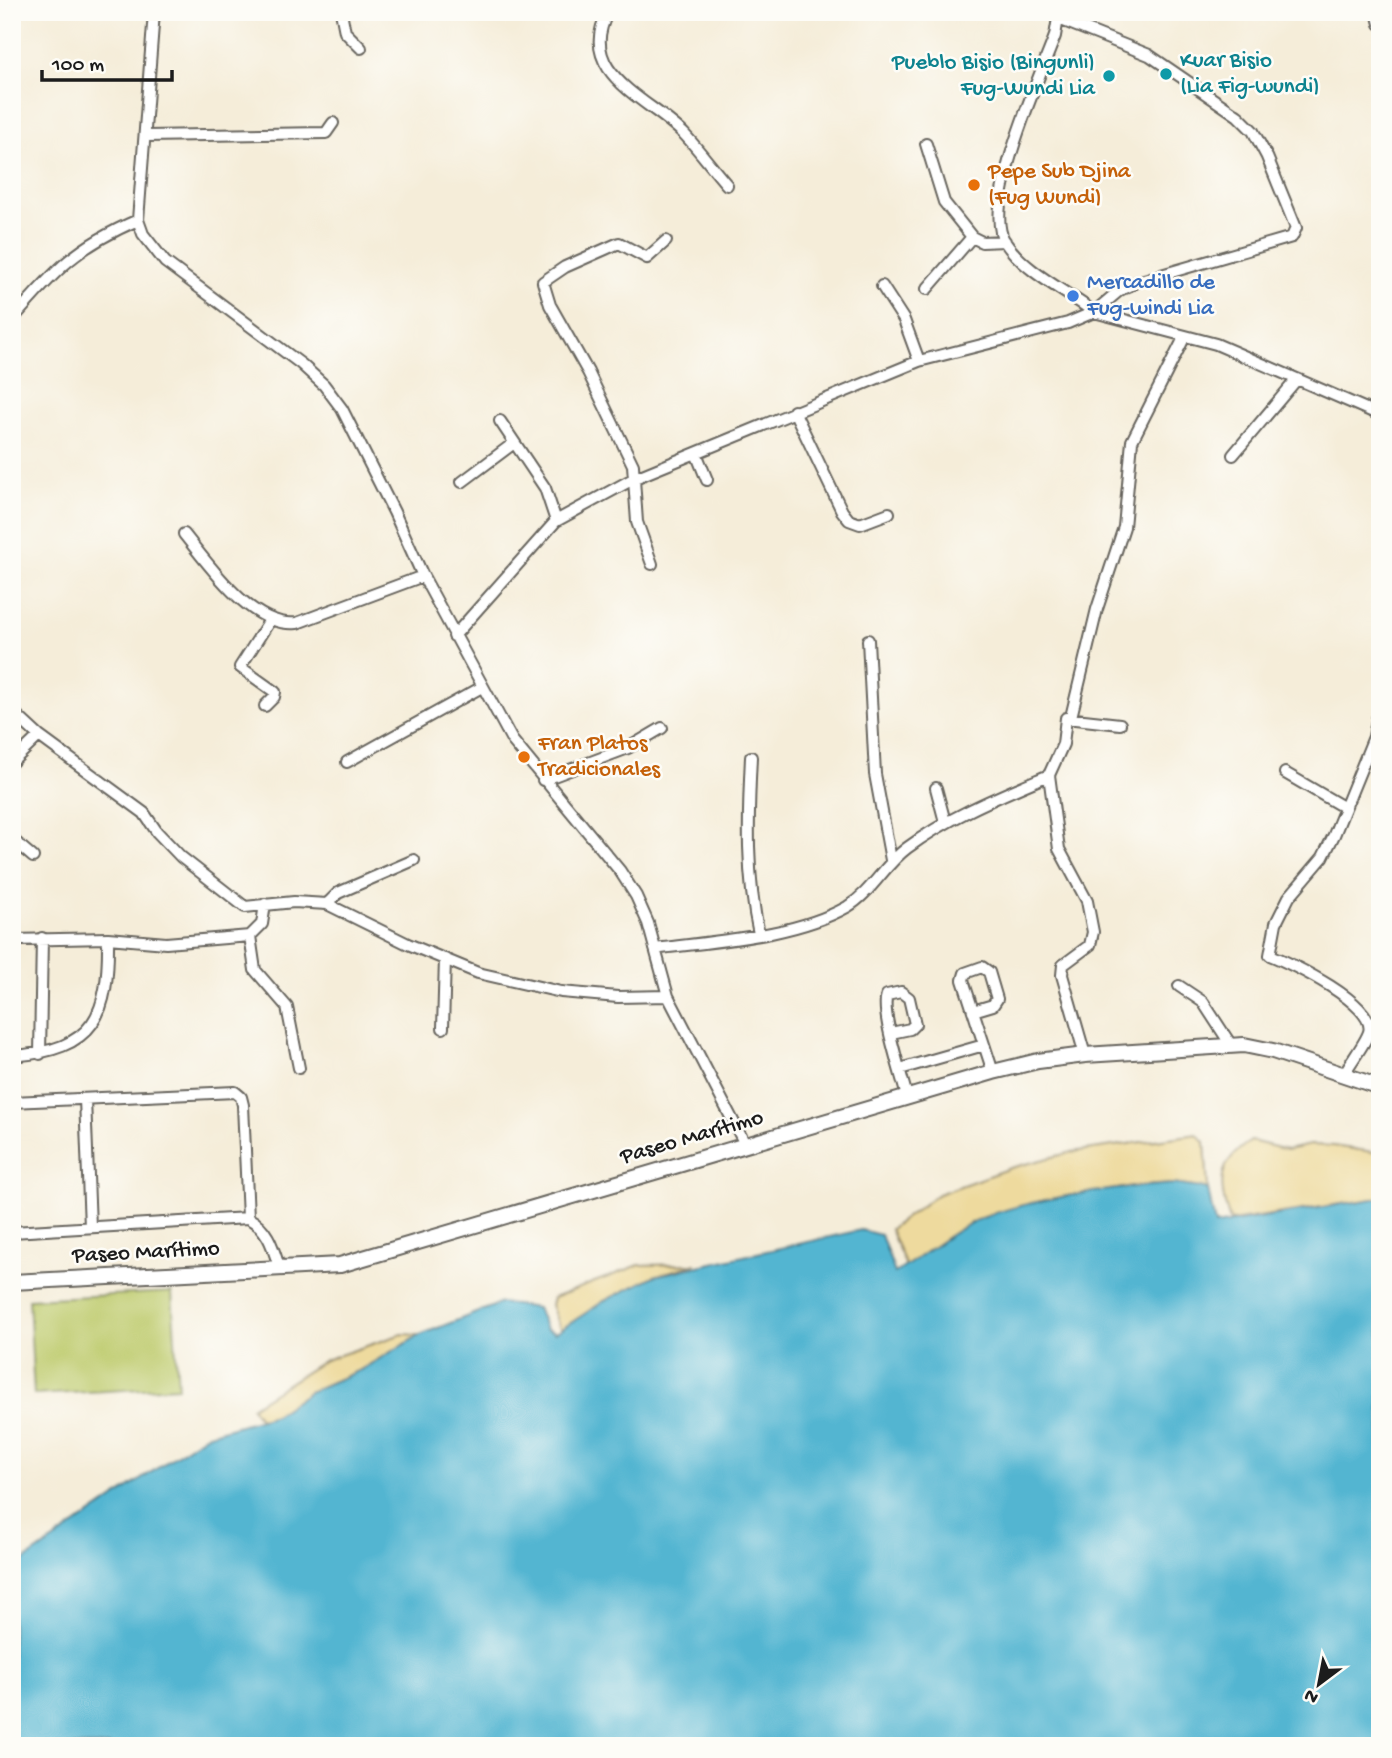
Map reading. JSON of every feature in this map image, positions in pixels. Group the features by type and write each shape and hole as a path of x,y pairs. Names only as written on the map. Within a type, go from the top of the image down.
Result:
{"main road":[{"name":"Paseo Marítimo","path":"12,1282 340,1265 907,1097 1038,1061 1231,1045 1273,1051 1380,1087"}],"street":[{"path":"155,12 147,136 138,220 144,234 165,262 301,364 333,397 353,426 423,576 512,740 621,871 648,923 668,996 746,1146"},
{"path":"341,12 345,32 361,48"},
{"path":"608,12 600,34 601,50 610,70 621,85 685,136 727,185"},
{"path":"1377,12 1380,24"},
{"path":"454,636 556,521 635,478 919,361 1068,323 1094,312 1120,290 1137,282 1292,237 1296,229 1267,157 1253,131 1238,116 1149,55 1059,15 1002,188 998,223 1005,241 1025,264 1094,312 1184,338 1216,344 1380,415"},
{"path":"147,136 326,132 333,122"},
{"path":"926,144 940,195 972,237 982,242 1005,241"},
{"path":"12,320 57,269 76,253 138,220"},
{"path":"927,289 972,237"},
{"path":"652,564 637,522 635,478 614,423 550,305 542,282 565,267 620,243 646,258 666,241"},
{"path":"882,286 904,320 919,361"},
{"path":"1071,718 1097,609 1124,527 1132,441 1184,338"},
{"path":"1234,455 1297,379"},
{"path":"794,411 842,511 849,520 860,524 889,513"},
{"path":"500,421 545,488 556,521"},
{"path":"462,482 514,443"},
{"path":"696,453 707,480"},
{"path":"184,534 232,591 270,620 286,624 297,623 423,576"},
{"path":"265,706 275,692 240,667 270,620"},
{"path":"868,640 874,774 891,860"},
{"path":"347,762 482,687"},
{"path":"1345,1074 1368,1034 1368,1022 1331,986 1313,974 1270,955 1276,923 1289,897 1323,857 1345,808 1374,737 1380,704"},
{"path":"12,711 39,736 144,813 181,857 245,907 265,904 327,904 478,972 561,992 618,997 668,996"},
{"path":"1085,1055 1062,975 1063,965 1090,945 1093,932 1079,882 1059,849 1049,775 1063,744 1066,718 1119,724"},
{"path":"543,780 628,748 662,728"},
{"path":"12,762 39,736"},
{"path":"751,757 748,819 750,894 759,934"},
{"path":"1284,773 1345,808"},
{"path":"655,949 759,934 812,921 845,908 866,895 891,860 945,822 1049,775"},
{"path":"936,788 945,822"},
{"path":"12,839 33,857"},
{"path":"327,904 338,892 414,860"},
{"path":"12,940 108,938 166,943 250,936 262,924 265,904"},
{"path":"250,936 255,970 289,1014 299,1069"},
{"path":"40,1054 42,938"},
{"path":"12,1056 40,1054 64,1048 89,1027 101,1010 109,982 108,938"},
{"path":"443,1028 445,959"},
{"path":"1180,986 1203,1002 1231,1045"},
{"path":"974,1011 993,1072"},
{"path":"891,1033 907,1097"},
{"path":"900,1069 985,1045"},
{"path":"12,1102 234,1092 241,1097 243,1105 248,1218"},
{"path":"85,1099 90,1227"},
{"path":"12,1232 248,1218 258,1224 269,1238 280,1270"}],"green space":[{"path":"172,1292 178,1387 34,1395 29,1299"}],"sand":[{"path":"1197,1134 1205,1142 1208,1189 1173,1184 1127,1187 981,1218 906,1266 890,1229 938,1194 1010,1168 1072,1152"},
{"path":"1251,1141 1287,1150 1310,1145 1380,1153 1380,1198 1230,1221 1222,1186 1223,1176 1231,1158"},
{"path":"696,1264 654,1276 604,1301 561,1331 551,1305 553,1298 639,1265"},
{"path":"402,1334 420,1335 360,1370 309,1392 275,1415 260,1419 251,1407 325,1360"}],"water":[{"path":"1173,1184 1208,1189 1215,1225 1380,1198 1380,1746 12,1746 12,1569 205,1435 275,1415 309,1392 360,1370 420,1335 501,1303 537,1308 546,1329 555,1333 604,1301 654,1276 861,1230 881,1235 895,1273 960,1229 1004,1210 1076,1194"}],"place":[{"name":"Kuar Bisio (Lia Fig-wundi)","path":"1166,74"},
{"name":"Pueblo Bisio (Bingunli) Fug-Wundi Lia","path":"1109,76"},
{"name":"Pepe Sub Djina (Fug Wundi)","path":"974,185"},
{"name":"Mercadillo de Fug-windi Lia","path":"1073,296"},
{"name":"Fran Platos Tradicionales","path":"524,757"}]}
